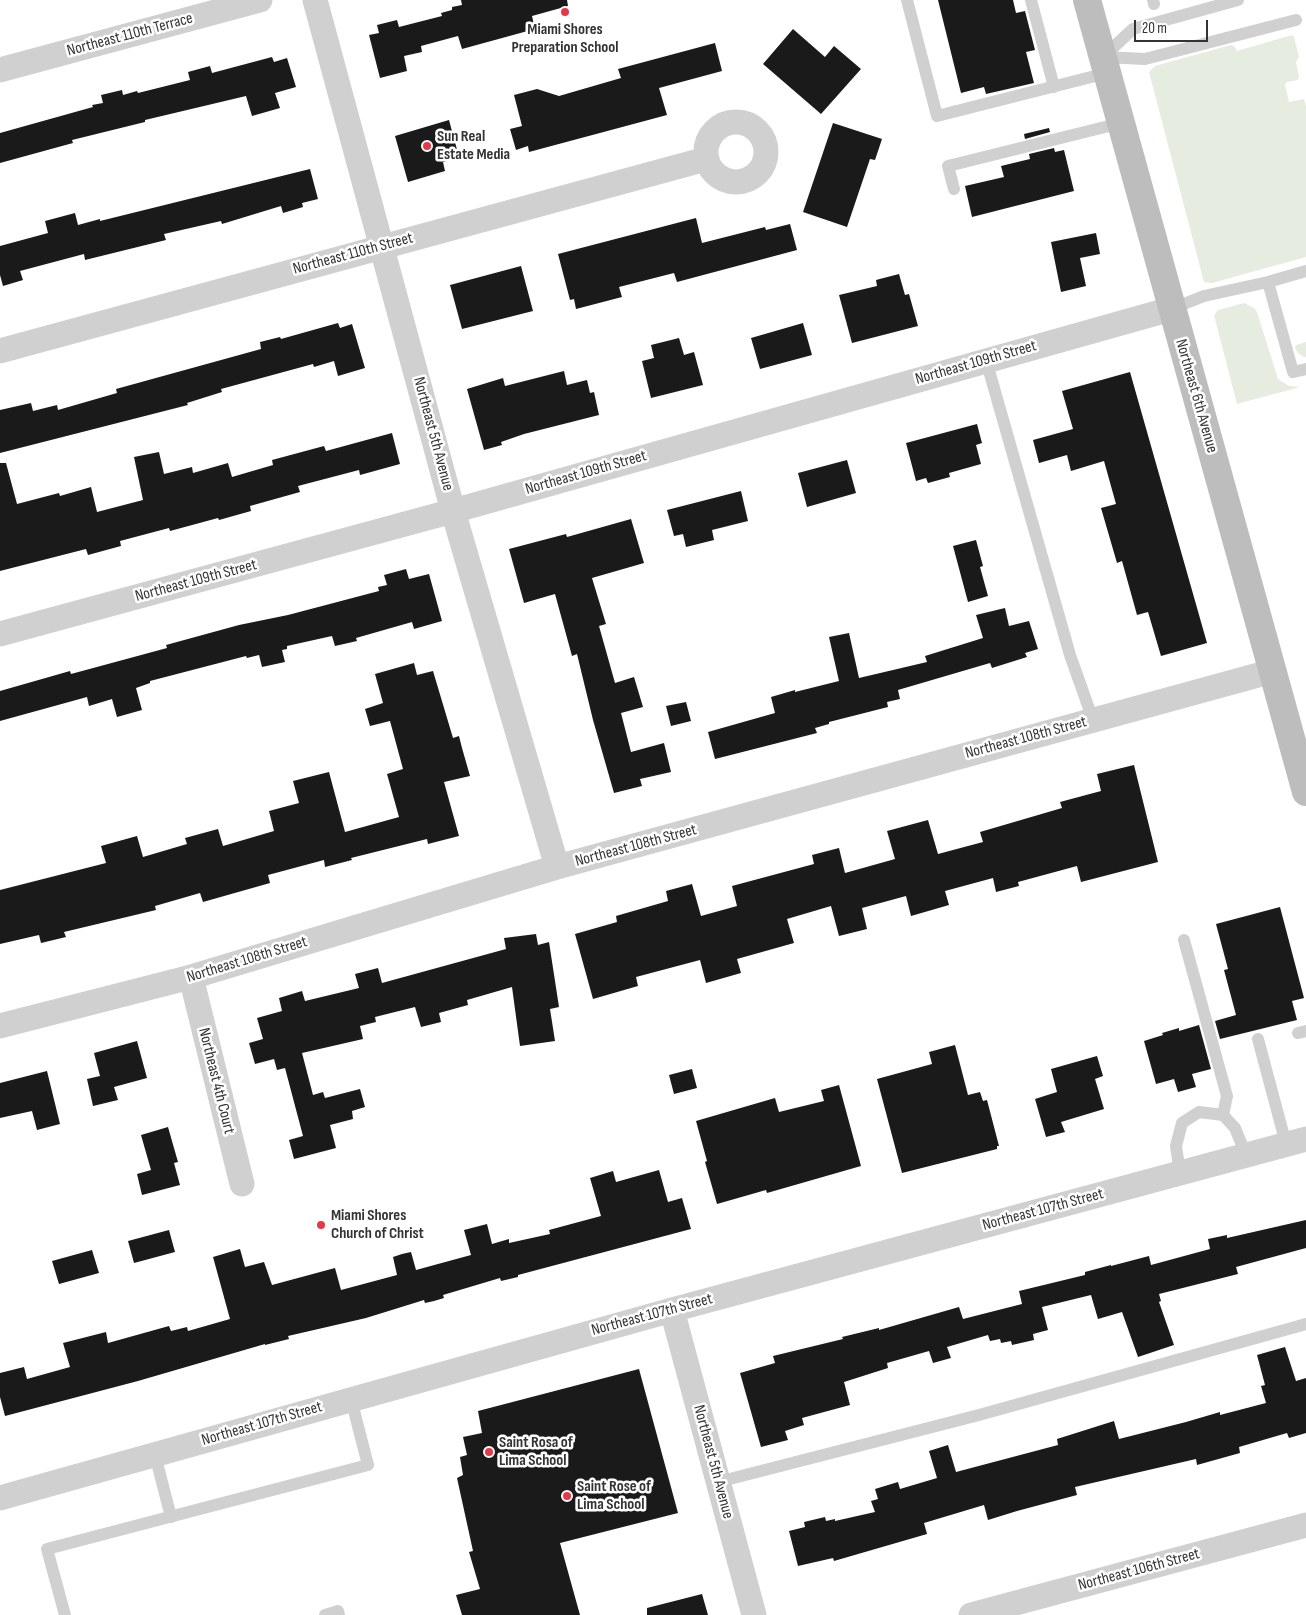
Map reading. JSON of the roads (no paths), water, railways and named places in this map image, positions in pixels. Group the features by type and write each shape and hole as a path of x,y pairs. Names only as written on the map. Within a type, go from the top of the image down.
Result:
{"main road":[{"name":"Northeast 6th Avenue","path":"1087,0 1306,792"}],"street":[{"name":"Northeast 110th Terrace","path":"0,70 260,0"},
{"name":"Northeast 5th Avenue","path":"314,0 453,511 557,867"},
{"name":"Northeast 110th Street","path":"0,351 706,159"},
{"name":"Northeast 109th Street","path":"0,634 453,511 1172,309"},
{"name":"Northeast 108th Street","path":"0,1026 191,977 557,867 1273,671"},
{"name":"Northeast 4th Court","path":"191,977 242,1184"},
{"name":"Northeast 107th Street","path":"0,1498 672,1310 1296,1142"},
{"name":"Northeast 5th Avenue","path":"672,1310 754,1615"},
{"name":"Northeast 106th Street","path":"971,1615 1306,1525"}],"lane":[{"path":"907,0 938,116 1054,87 1105,65 1145,59 1296,20"},
{"path":"1031,0 1054,87"},
{"path":"1105,65 1133,29 1238,0"},
{"path":"954,189 948,166 1121,123"},
{"path":"1172,309 1204,296 1268,282 1306,271"},
{"path":"1268,282 1293,372 1306,369"},
{"path":"986,360 1070,655 1093,720"},
{"path":"1184,940 1227,1096 1223,1115"},
{"path":"1258,1039 1296,1142"},
{"path":"1180,1173 1176,1146 1182,1123 1199,1112 1223,1115 1235,1128 1246,1155"},
{"path":"718,1482 970,1418 1306,1324"},
{"path":"65,1615 47,1549 368,1465 351,1399"},
{"path":"155,1455 171,1517"}],"place":[{"name":"Miami Shores Preparation School","path":"565,12"},
{"name":"Sun Real Estate Media","path":"427,146"},
{"name":"Miami Shores Church of Christ","path":"321,1225"},
{"name":"Saint Rosa of Lima School","path":"489,1452"},
{"name":"Saint Rose of Lima School","path":"567,1496"}]}
